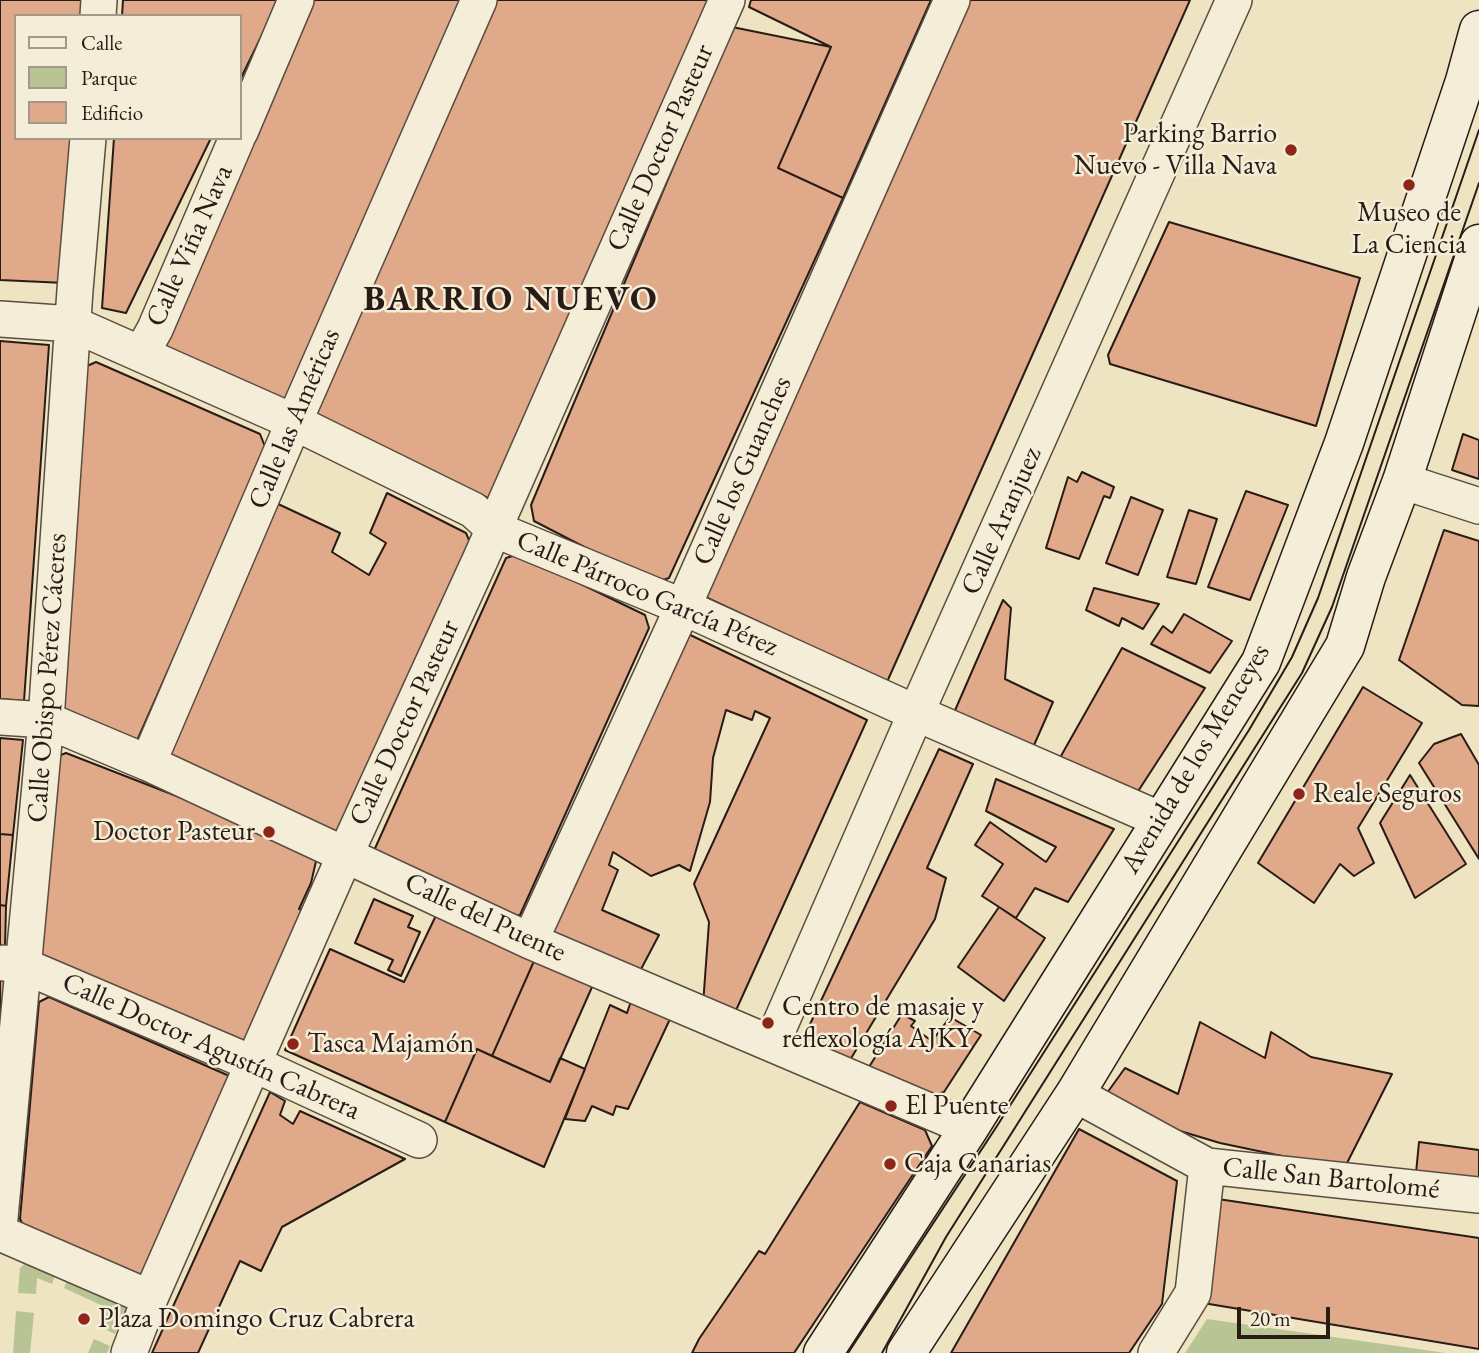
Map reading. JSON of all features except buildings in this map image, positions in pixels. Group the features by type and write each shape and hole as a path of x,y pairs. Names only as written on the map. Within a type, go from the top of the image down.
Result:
{"main road":[{"name":"Avenida de los Menceyes","path":"823,1353 969,1128 1261,662 1344,443 1465,81 1479,30"},
{"path":"906,1353 1075,1094 1345,646 1479,244"}],"street":[{"name":"Calle Viña Nava","path":"242,127 296,0"},
{"name":"Calle las Américas","path":"148,763 293,422 479,0"},
{"name":"Calle Doctor Pasteur","path":"129,1353 150,1298 345,855 494,529 727,0"},
{"name":"Calle los Guanches","path":"530,941 683,607 952,0"},
{"name":"Calle Aranjuez","path":"772,1043 1234,0"},
{"name":"Calle Obispo Pérez Cáceres","path":"0,1218 12,964 46,720 88,140"},
{"name":"Calle Viña Nava","path":"141,354 155,329 236,140"},
{"name":"Calle Párroco García Pérez","path":"0,319 73,324 293,422 472,510 494,529 683,607 1161,820"},
{"path":"1402,481 1479,506"},
{"name":"Calle del Puente","path":"0,717 46,720 148,763 530,941 969,1128"},
{"name":"Calle Doctor Agustín Cabrera","path":"12,964 254,1063 419,1140"},
{"name":"Calle San Bartolomé","path":"1075,1094 1207,1166 1479,1195"},
{"path":"1156,1353 1193,1293 1207,1166"},
{"path":"0,1233 150,1298"}],"green space":[{"path":"30,1259 58,1267 52,1284 37,1278 36,1294 18,1293 20,1268"},
{"path":"70,1272 127,1301 115,1334 100,1327 106,1313 103,1306 64,1288"},
{"path":"16,1311 34,1313 30,1353 13,1353"},
{"path":"1207,1319 1446,1353 1185,1353"},
{"path":"94,1339 110,1346 107,1353 88,1353"}],"tram line":[{"path":"848,1353 997,1126 1249,730 1292,657 1318,598 1479,130"},
{"path":"882,1353 946,1237 1302,673 1332,607 1479,183"}],"place":[{"name":"Parking Barrio Nuevo - Villa Nava","path":"1291,150"},
{"name":"Museo de La Ciencia","path":"1409,185"},
{"name":"Reale Seguros","path":"1299,794"},
{"name":"Doctor Pasteur","path":"269,832"},
{"name":"Centro de masaje y reflexología AJKY","path":"768,1023"},
{"name":"Tasca Majamón","path":"293,1044"},
{"name":"El Puente","path":"891,1106"},
{"name":"Caja Canarias","path":"890,1164"},
{"name":"Plaza Domingo Cruz Cabrera","path":"84,1319"}],"district":[{"name":"BARRIO NUEVO","path":"511,300"}]}
